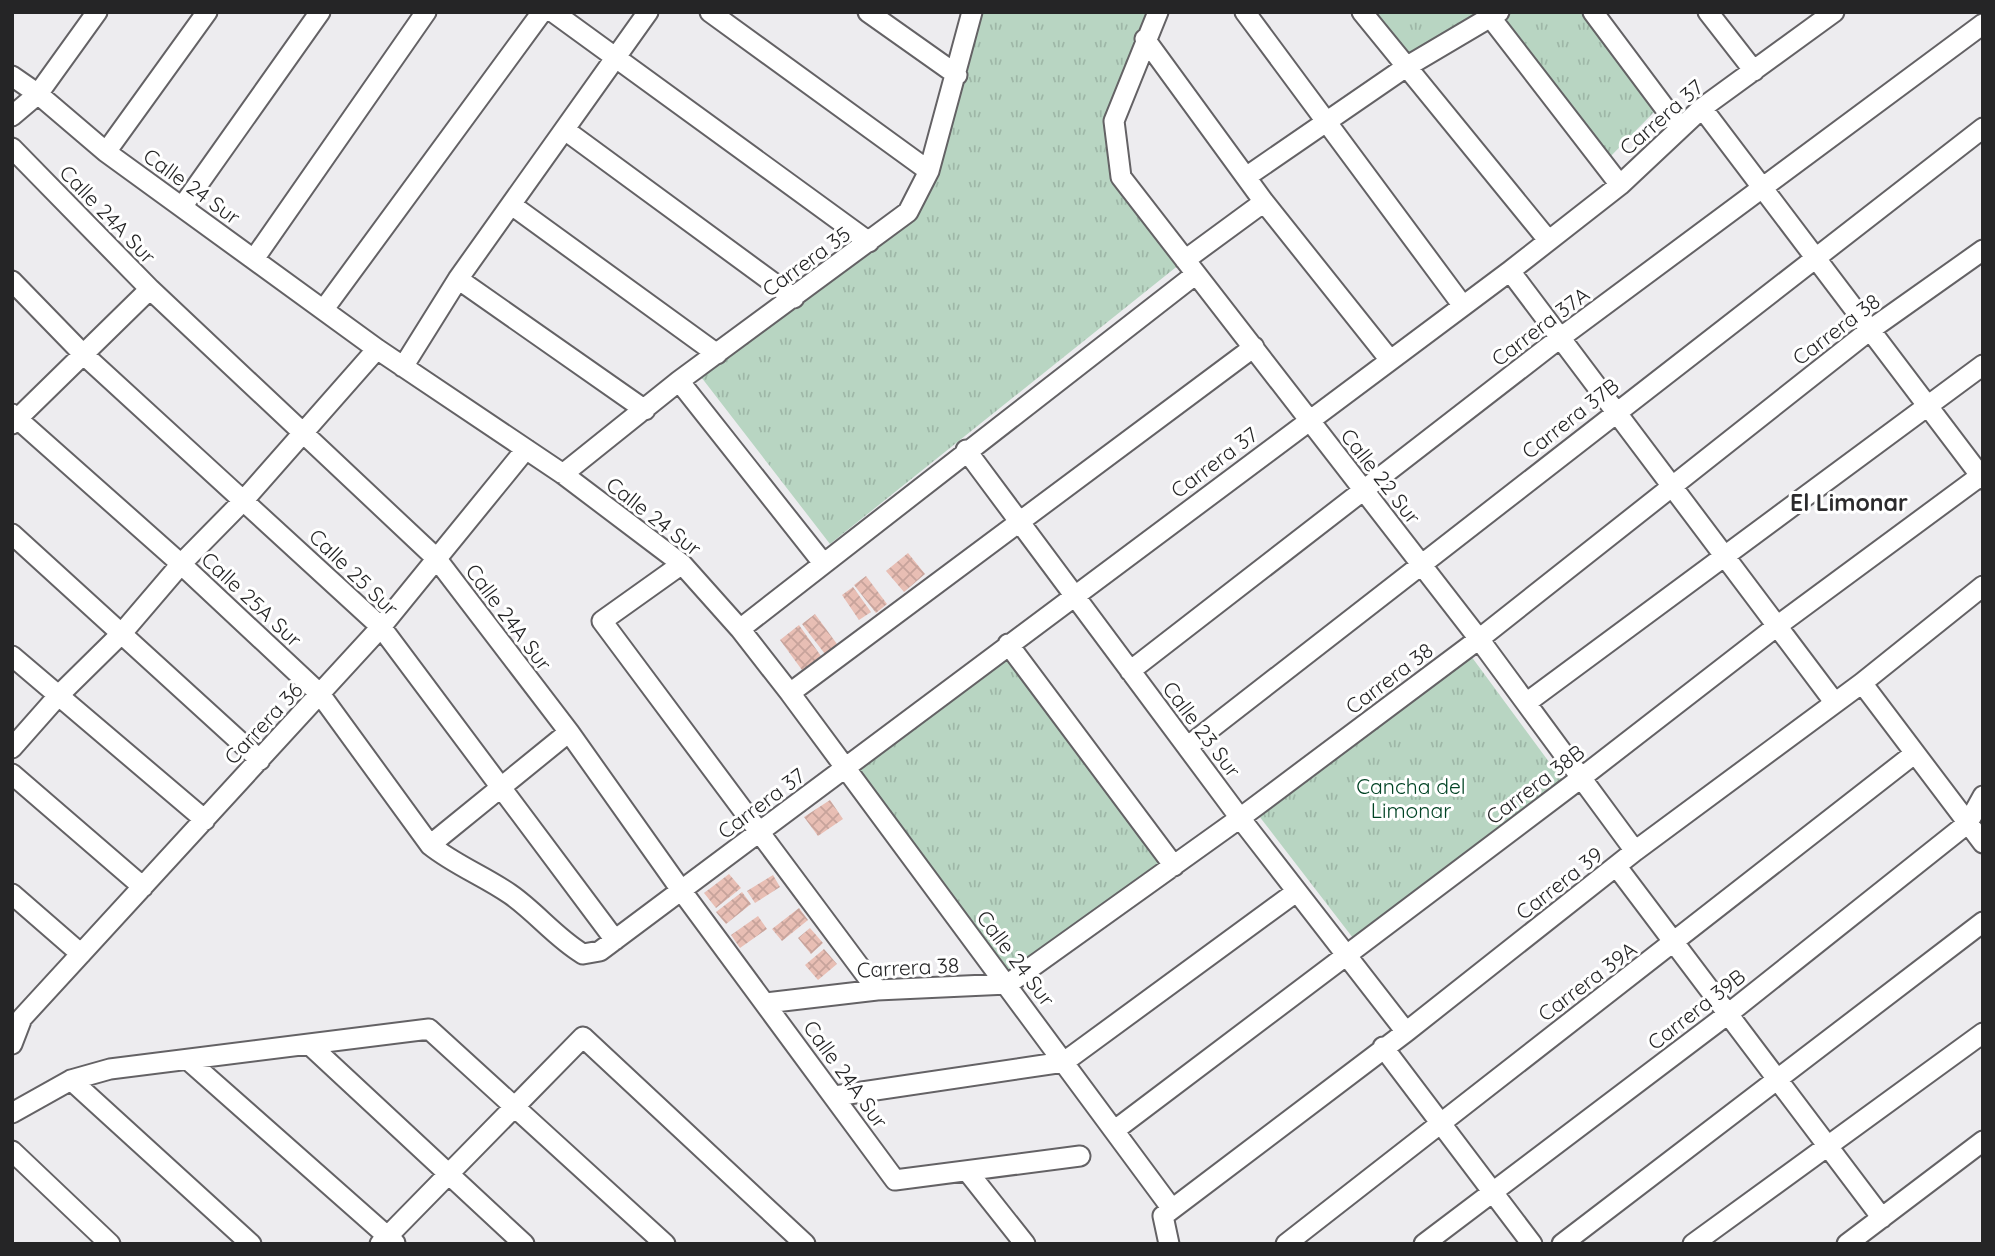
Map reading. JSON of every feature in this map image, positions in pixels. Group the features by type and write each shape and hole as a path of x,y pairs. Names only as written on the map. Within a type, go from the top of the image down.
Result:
{"street":[{"path":"12,116 38,94 97,12"},
{"path":"106,152 207,12"},
{"path":"182,207 320,12"},
{"path":"254,259 426,12"},
{"path":"324,309 542,12"},
{"path":"553,12 869,242"},
{"path":"403,367 458,279 648,12"},
{"path":"710,12 929,171"},
{"path":"867,12 957,75"},
{"name":"Carrera 35","path":"563,474 679,381 908,212 929,171 972,12"},
{"path":"1158,12 1145,38 1264,202 1390,360"},
{"path":"1245,12 1463,306"},
{"path":"1362,12 1548,240"},
{"path":"1593,12 1679,127"},
{"path":"1708,12 1754,71"},
{"name":"Carrera 37","path":"430,845 452,862 511,895 583,954 600,951 1510,271 1620,184 1679,127 1834,12"},
{"path":"1975,12 1983,23"},
{"path":"1246,177 1406,67 1495,15 1620,184"},
{"name":"Carrera 37A","path":"1130,671 1560,338 1983,23"},
{"name":"Calle 22 Sur","path":"1145,38 1114,121 1121,177 1479,639 1635,851"},
{"name":"Calle 24 Sur","path":"12,76 38,94 106,152 377,349 563,474 682,564 740,629 790,693 1115,1130 1168,1212 1169,1244"},
{"path":"1703,108 1982,476"},
{"name":"Carrera 37B","path":"1187,747 1814,256 1983,128"},
{"path":"565,130 794,298"},
{"name":"Calle 24A Sur","path":"12,148 150,289 436,558 569,732 681,890 895,1180 968,1172"},
{"path":"740,629 1191,267 1264,202"},
{"path":"513,205 717,354"},
{"name":"Carrera 38","path":"766,1003 877,990 1008,984 1240,818 1479,639 1870,330 1983,250"},
{"path":"1510,271 1835,703"},
{"path":"458,279 645,410"},
{"name":"Calle 25 Sur","path":"12,281 83,354 381,627 615,940"},
{"path":"14,419 150,289"},
{"path":"790,693 1254,347"},
{"path":"12,748 58,696 122,633 181,564 244,500 377,349"},
{"path":"1526,703 1723,555 1929,408 1983,365"},
{"path":"679,381 823,563"},
{"name":"Calle 25A Sur","path":"14,419 181,564 320,694 430,845"},
{"name":"Carrera 36","path":"17,1013 81,954 381,627 526,449"},
{"name":"Calle 23 Sur","path":"966,450 1240,818 1406,1032"},
{"name":"Carrera 38B","path":"1115,1130 1581,778 1777,626 1982,476"},
{"path":"12,534 260,760"},
{"path":"682,564 602,621 877,990"},
{"name":"Carrera 39","path":"1168,1212 1406,1032 1635,851 1863,682 1983,586"},
{"path":"1008,644 1174,866"},
{"path":"12,656 205,820"},
{"path":"1863,682 1914,754 1983,843"},
{"path":"430,845 569,732"},
{"name":"Carrera 39A","path":"1286,1244 1914,754"},
{"path":"12,774 143,887"},
{"name":"Carrera 39B","path":"1424,1244 1728,1014 1968,823 1983,796"},
{"path":"1617,867 1882,1218"},
{"path":"835,1096 1064,1062 1296,892"},
{"path":"12,894 81,954"},
{"path":"1562,1244 1983,922"},
{"path":"12,1044 17,1013"},
{"path":"12,1113 71,1080 150,1062 311,1046 429,1029 665,1244"},
{"path":"1693,1244 1983,1032"},
{"path":"188,1060 387,1241 514,1105 583,1037 804,1244"},
{"path":"311,1046 524,1244"},
{"path":"1384,1047 1532,1244"},
{"path":"71,1080 251,1244"},
{"path":"1847,1244 1983,1141"},
{"path":"12,1151 110,1244"},
{"path":"968,1172 1080,1156"},
{"path":"968,1172 1025,1244"}],"green space":[{"path":"976,12 1154,12 1112,117 1115,181 1180,264 830,544 698,373 912,215"},
{"path":"1370,12 1488,12 1403,61"},
{"path":"1497,12 1582,12 1654,112 1608,159"},
{"path":"1008,653 1166,863 1008,975 852,771"},
{"name":"Cancha del Limonar","path":"1471,656 1563,781 1353,938 1259,816"}],"building":[{"path":"908,553 925,574 904,592 886,571"},
{"path":"866,576 887,604 876,613 854,585"},
{"path":"853,587 871,612 859,620 842,595"},
{"path":"815,614 837,644 825,654 802,624"},
{"path":"799,625 821,656 802,670 780,640"},
{"path":"830,800 843,819 818,836 804,817"},
{"path":"729,874 741,888 716,908 704,893"},
{"path":"773,875 780,887 755,903 747,891"},
{"path":"742,892 751,904 726,924 716,912"},
{"path":"799,908 808,920 782,941 772,929"},
{"path":"758,916 767,929 740,948 731,935"},
{"path":"810,928 823,943 811,954 798,938"},
{"path":"824,949 837,964 818,980 805,965"}],"district":[{"name":"El Limonar","path":"1849,502"}]}
